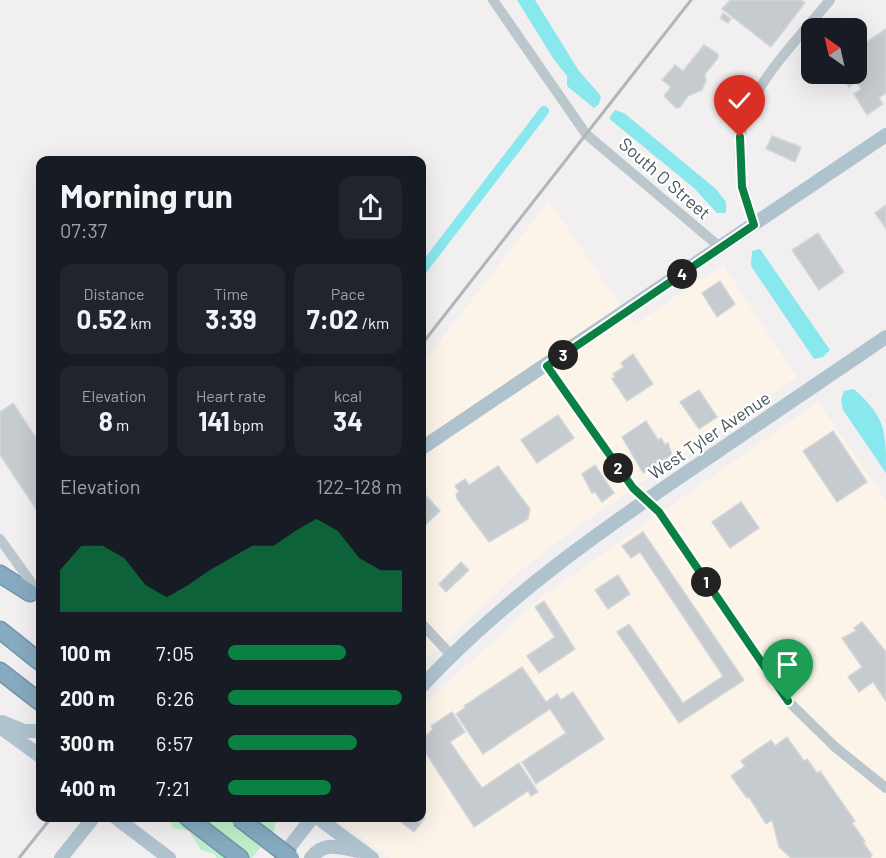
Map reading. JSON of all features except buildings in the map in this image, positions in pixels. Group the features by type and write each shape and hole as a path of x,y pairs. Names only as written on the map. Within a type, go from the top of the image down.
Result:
{"highway":[{"path":"0,572 36,595"},
{"path":"0,630 36,659"},
{"path":"0,671 36,699"},
{"path":"193,822 240,858"},
{"path":"244,822 291,858"}],"main road":[{"path":"426,445 547,366 886,135"},
{"name":"West Tyler Avenue","path":"426,682 451,655 562,559 646,499 886,337"},
{"path":"0,721 24,731 36,731"},
{"path":"0,727 36,753"},
{"path":"61,858 90,822"},
{"path":"121,822 169,858"},
{"path":"281,858 309,822"},
{"path":"323,822 367,855"},
{"path":"311,858 316,851 327,846 336,846 367,855"}],"street":[{"name":"South O Street","path":"493,0 586,134 721,248"},
{"path":"754,225 742,187 740,137 747,115 769,76 831,0"},
{"path":"547,366 633,488 659,512 788,701 808,723 886,788"},
{"path":"0,539 36,594"},
{"path":"426,628 451,655"}],"shaded area":[{"path":"549,201 634,325 723,265 797,377 577,527 520,571 426,659 426,359"},
{"path":"818,402 886,500 886,858 390,858 345,825 343,822 426,822 426,702 543,596"}],"green space":[{"path":"171,822 275,822 274,831 252,858 217,858 214,854 201,850 189,831 173,828"}],"water":[{"path":"517,0 535,0 579,71 601,96 599,104 594,108 567,86 567,76 553,58"},
{"path":"615,110 624,113 716,189 726,202 726,213 717,213 694,188 612,121 609,118"},
{"path":"760,249 830,350 823,357 814,359 751,266 752,251"},
{"path":"854,389 872,408 882,426 886,473 843,410 841,400 844,391"}],"waterway":[{"path":"426,265 544,111"}],"railway":[{"path":"426,339 691,0"},
{"path":"19,858 48,822"}],"route":[{"path":"740,137 742,187 754,225 547,366 633,488 659,512 759,662 788,701"}]}
